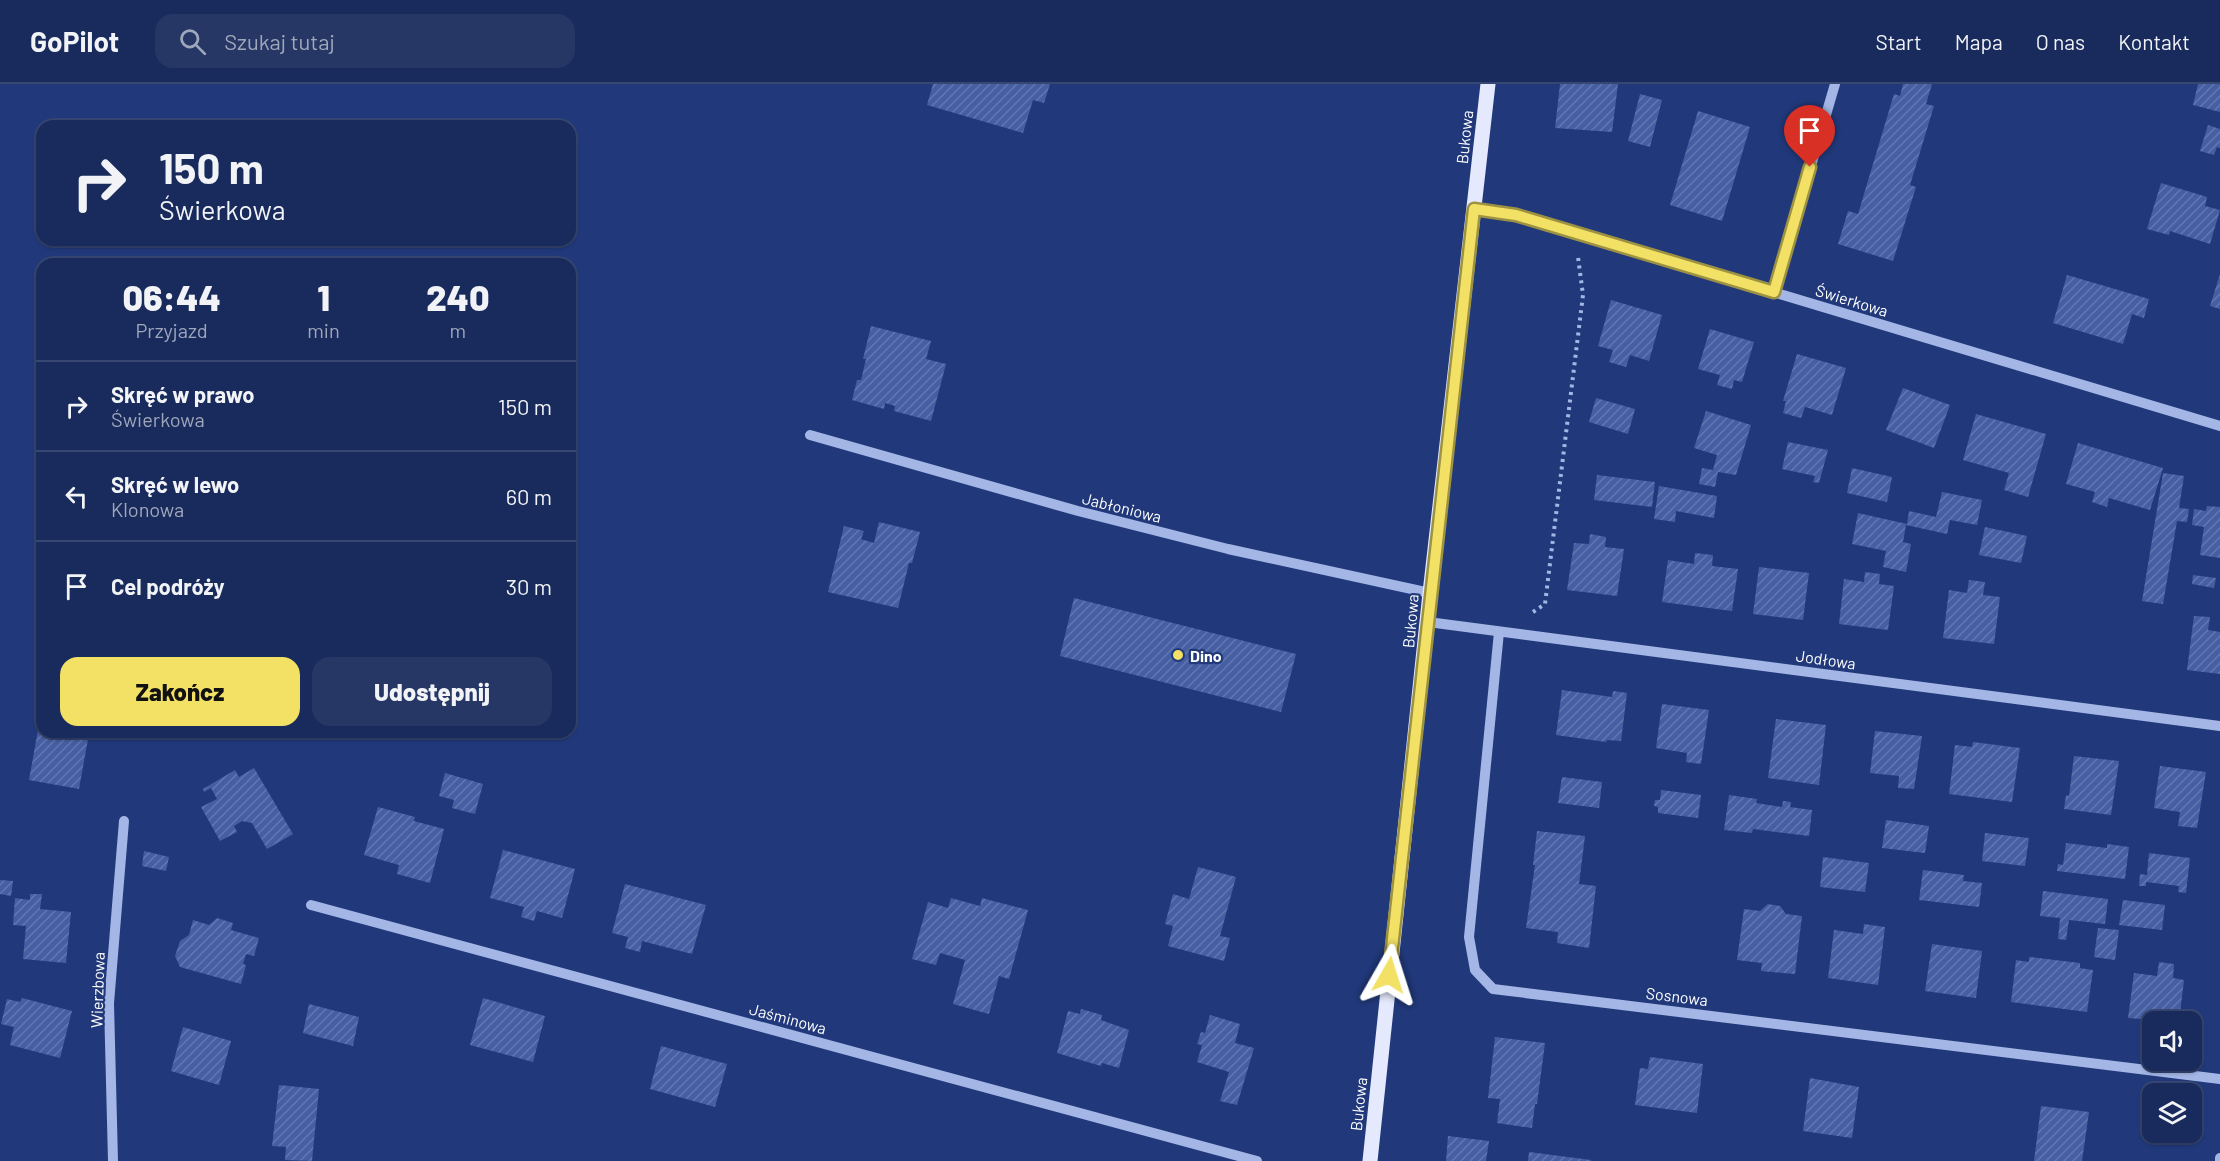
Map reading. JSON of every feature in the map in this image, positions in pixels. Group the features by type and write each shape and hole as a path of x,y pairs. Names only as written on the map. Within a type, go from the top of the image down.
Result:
{"main road":[{"name":"Bukowa","path":"1370,1161 1430,593 1488,84"}],"street":[{"path":"1774,292 1835,84"},
{"name":"Świerkowa","path":"1474,209 1516,215 2220,426"},
{"name":"Jabłoniowa","path":"810,435 1078,511 1228,549 1430,593"},
{"name":"Jodłowa","path":"1428,622 2220,726"},
{"name":"Sosnowa","path":"1499,632 1469,937 1475,970 1493,989 2220,1079"},
{"name":"Wierzbowa","path":"112,1161 109,1003 124,821"},
{"name":"Jaśminowa","path":"312,905 1257,1161"}],"path":[{"path":"1531,614 1545,604 1583,295 1577,259 1583,236"}],"building":[{"path":"933,84 1050,84 1044,103 1033,100 1023,133 927,105"},
{"path":"1560,84 1618,84 1612,132 1555,128"},
{"path":"1903,84 1932,84 1926,104 1934,106 1910,185 1916,187 1893,261 1838,244 1848,211 1858,214 1894,94 1900,96"},
{"path":"2198,84 2220,84 2220,112 2193,105"},
{"path":"1640,94 1662,100 1650,147 1628,141"},
{"path":"1698,111 1750,127 1722,221 1670,205"},
{"path":"2208,125 2220,129 2220,148 2217,147 2214,155 2200,151"},
{"path":"2161,183 2207,197 2205,206 2220,210 2210,244 2170,231 2169,235 2147,229"},
{"path":"2220,274 2220,309 2210,306"},
{"path":"2067,275 2149,299 2144,318 2132,314 2123,344 2053,323"},
{"path":"1611,300 1662,315 1649,361 1630,355 1626,367 1609,362 1613,350 1598,346"},
{"path":"871,326 931,341 926,359 946,364 931,421 894,411 895,406 885,403 884,409 852,400 857,380 861,380 866,359 863,359"},
{"path":"1710,329 1754,342 1742,382 1734,380 1732,389 1717,385 1720,375 1698,369"},
{"path":"1797,354 1846,368 1832,415 1805,407 1801,418 1783,413 1786,401 1783,401"},
{"path":"1903,388 1950,405 1934,448 1886,430"},
{"path":"1596,398 1635,409 1628,434 1589,422"},
{"path":"1706,411 1751,425 1736,475 1718,472 1715,487 1699,484 1702,468 1713,470 1717,455 1694,448"},
{"path":"1976,414 2046,434 2028,497 2004,490 2009,473 1963,460"},
{"path":"1788,442 1828,450 1819,483 1813,482 1815,476 1782,469"},
{"path":"2078,443 2163,468 2150,510 2109,498 2107,507 2092,502 2095,492 2066,484"},
{"path":"1852,468 1892,477 1887,502 1847,493"},
{"path":"2163,473 2184,476 2179,508 2189,509 2187,522 2177,521 2163,604 2142,601"},
{"path":"1597,475 1655,482 1652,507 1594,500"},
{"path":"1659,486 1717,496 1714,518 1676,511 1675,522 1654,519"},
{"path":"1942,492 1982,500 1977,525 1950,520 1947,534 1906,525 1903,542 1911,544 1906,572 1883,567 1886,551 1852,544 1858,513 1907,524 1909,511 1936,517"},
{"path":"2207,506 2220,507 2220,558 2200,555 2204,527 2192,525 2194,509 2206,511"},
{"path":"879,522 920,532 912,563 909,563 898,608 828,592 844,526 864,531 861,539 874,543"},
{"path":"1985,527 2027,536 2021,563 1979,555"},
{"path":"1590,534 1606,537 1605,547 1624,549 1617,596 1567,590 1574,543 1589,544"},
{"path":"1695,553 1713,555 1712,566 1738,569 1732,611 1662,602 1668,560 1694,564"},
{"path":"1759,567 1809,573 1803,620 1753,614"},
{"path":"1865,572 1880,574 1879,584 1894,586 1888,630 1839,624 1844,579 1864,582"},
{"path":"2193,575 2216,578 2214,588 2192,584"},
{"path":"1969,580 1985,582 1983,595 2000,597 1994,644 1943,638 1949,590 1967,593"},
{"name":"Dino","path":"1074,598 1296,654 1281,712 1060,656"},
{"path":"2194,616 2210,617 2208,630 2220,632 2220,674 2187,670"},
{"path":"1562,690 1612,697 1613,691 1627,693 1621,741 1607,740 1606,742 1556,735"},
{"path":"1662,704 1709,710 1701,764 1686,762 1687,753 1656,748"},
{"path":"1776,719 1826,725 1819,785 1768,778"},
{"path":"1875,731 1922,736 1914,789 1898,788 1899,776 1870,773"},
{"path":"37,738 88,739 79,789 29,780"},
{"path":"1973,742 2020,748 2012,802 1949,794 1955,745 1972,747"},
{"path":"2074,756 2119,761 2111,815 2064,809 2066,795 2069,796"},
{"path":"2160,766 2206,772 2197,828 2178,826 2180,812 2154,808"},
{"path":"254,768 293,834 267,849 252,823 242,821 234,826 237,832 220,841 201,807 217,799 211,788 204,792 203,789 235,770 239,777"},
{"path":"445,773 483,784 475,814 452,808 454,800 439,796"},
{"path":"1562,777 1602,782 1599,808 1558,803"},
{"path":"1661,790 1701,795 1698,818 1658,813 1658,807 1654,806 1655,800 1660,800"},
{"path":"1729,795 1757,799 1756,803 1782,807 1783,801 1791,802 1790,807 1812,810 1809,836 1753,829 1752,833 1724,830"},
{"path":"378,807 415,817 414,821 444,829 430,883 397,874 399,865 364,855"},
{"path":"1886,820 1929,826 1925,853 1882,848"},
{"path":"1537,831 1585,836 1579,884 1596,886 1589,948 1557,943 1558,932 1526,928 1535,865 1533,865"},
{"path":"1985,833 2029,838 2025,866 1982,861"},
{"path":"2066,843 2107,848 2107,844 2129,847 2125,879 2057,871 2058,864 2063,865"},
{"path":"503,850 575,869 562,918 537,911 534,921 521,917 524,907 490,898"},
{"path":"144,851 169,857 166,871 142,866"},
{"path":"2149,853 2190,858 2186,893 2178,892 2179,886 2146,882 2146,886 2139,886 2140,874 2147,875"},
{"path":"1823,857 1869,863 1865,892 1820,887"},
{"path":"1198,867 1236,877 1220,936 1230,938 1224,961 1168,946 1173,926 1165,924 1173,894 1189,899"},
{"path":"1923,870 1964,875 1963,881 1982,883 1979,907 1919,900"},
{"path":"0,880 13,881 11,896 0,894"},
{"path":"625,884 706,905 692,954 642,941 640,952 625,948 628,937 612,933"},
{"path":"2043,891 2108,899 2105,924 2069,920 2066,940 2058,939 2060,918 2040,916"},
{"path":"30,894 42,894 40,909 71,912 66,963 23,959 26,926 13,925 15,898 30,900"},
{"path":"951,898 980,906 982,898 1028,910 1009,979 999,976 989,1014 953,1004 965,960 940,953 936,965 912,959 928,902 948,908"},
{"path":"2123,900 2165,905 2162,930 2119,925"},
{"path":"1768,904 1780,906 1786,914 1802,916 1795,974 1761,971 1762,963 1737,960 1744,909 1760,911"},
{"path":"217,918 233,923 231,930 259,938 254,956 246,954 243,964 246,965 241,984 180,967 175,956 180,941 189,935 193,920 209,925"},
{"path":"1864,924 1885,927 1878,985 1828,978 1834,930 1863,934"},
{"path":"2098,928 2119,930 2115,960 2094,957"},
{"path":"1932,944 1982,951 1976,998 1925,991"},
{"path":"2029,957 2080,963 2080,968 2093,970 2087,1012 2011,1002 2016,960 2029,962"},
{"path":"2159,962 2174,964 2173,978 2184,980 2180,1011 2142,1011 2142,1019 2128,1018 2134,973 2157,976"},
{"path":"22,998 72,1011 60,1058 10,1045 14,1027 1,1024 7,999 20,1002"},
{"path":"483,998 545,1016 533,1062 470,1045"},
{"path":"309,1004 359,1017 353,1046 303,1033"},
{"path":"1081,1009 1102,1015 1101,1020 1129,1030 1119,1068 1102,1063 1101,1066 1057,1053 1068,1011 1080,1014"},
{"path":"1210,1015 1240,1024 1235,1043 1254,1048 1237,1105 1220,1101 1229,1072 1197,1062 1202,1045 1197,1044 1201,1032 1205,1033"},
{"path":"183,1027 231,1041 219,1085 171,1071"},
{"path":"1495,1037 1545,1043 1532,1128 1497,1123 1500,1099 1488,1098"},
{"path":"661,1046 727,1064 715,1107 650,1089"},
{"path":"1650,1057 1703,1064 1697,1113 1635,1105 1640,1068 1648,1069"},
{"path":"1810,1078 1859,1087 1852,1138 1803,1131"},
{"path":"279,1085 319,1089 312,1161 285,1160 286,1147 272,1146"},
{"path":"2041,1106 2089,1112 2082,1161 2034,1161"},
{"path":"1448,1136 1489,1141 1486,1161 1446,1161"},
{"path":"1529,1152 1591,1160 1591,1161 1528,1161"}],"place":[{"name":"Dino","path":"1178,655"}],"route":[{"path":"1389,975 1474,209 1516,215 1774,292 1810,167"}]}
